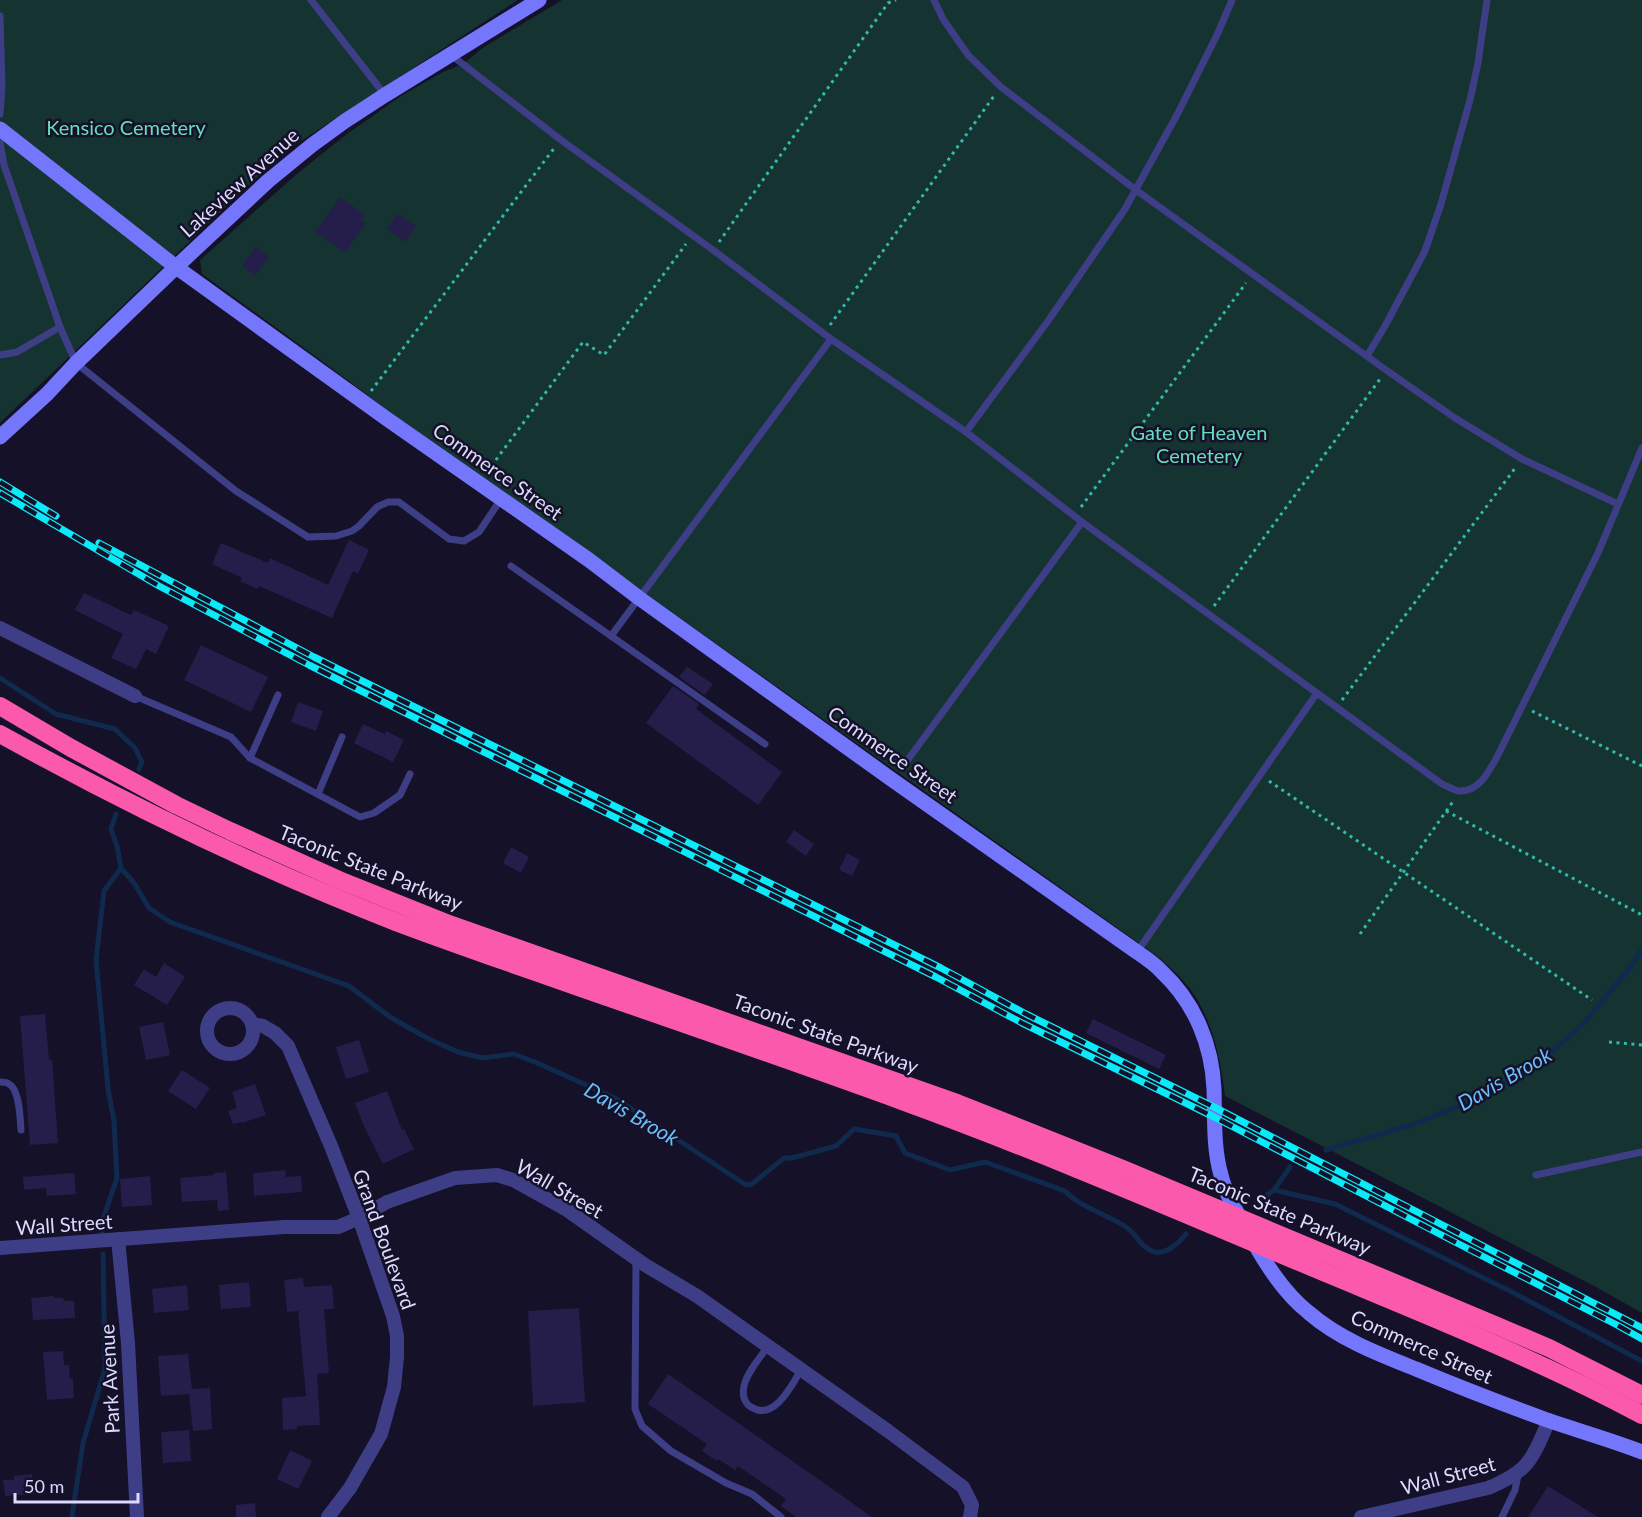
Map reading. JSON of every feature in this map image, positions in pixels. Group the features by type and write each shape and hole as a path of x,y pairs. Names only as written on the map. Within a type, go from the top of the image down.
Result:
{"highway":[{"name":"Taconic State Parkway","path":"0,706 176,805 350,885 449,924 957,1103 1240,1217 1538,1343 1642,1395"},
{"name":"Taconic State Parkway","path":"0,734 122,799 230,851 372,912 958,1122 1124,1188 1535,1361 1642,1415"}],"street":[{"name":"Lakeview Avenue","path":"0,437 176,267 268,182 312,145 385,95 539,0"},
{"name":"Commerce Street","path":"0,129 176,267 1162,971 1183,994 1200,1025 1208,1049 1212,1074 1214,1139 1226,1190 1254,1243 1275,1276 1296,1302 1309,1313 1333,1330 1396,1361 1469,1391 1642,1452"},
{"path":"0,628 135,696"},
{"name":"Grand Boulevard","path":"252,1024 275,1032 288,1046 359,1218 393,1316 397,1336 394,1387 381,1434 350,1488 328,1517"},
{"name":"Wall Street","path":"0,1248 284,1227 338,1227 387,1202 455,1178 497,1175 513,1180 567,1210 636,1259 697,1296 888,1431 963,1487 972,1505 970,1517"},
{"name":"Park Avenue","path":"118,1239 128,1343 136,1517"},
{"name":"Wall Street","path":"1361,1517 1488,1488 1504,1482 1518,1473 1533,1456 1549,1420"}],"lane":[{"path":"311,0 385,95"},
{"path":"934,0 943,19 968,55 1001,87 1136,190 1455,418 1522,459 1618,504"},
{"path":"966,432 1048,321 1125,209 1178,113 1232,0"},
{"path":"1367,356 1425,251 1441,204 1470,100 1487,0"},
{"path":"0,16 2,87 0,114"},
{"path":"450,55 561,140 831,339 966,432 1082,522 1208,614 1442,784 1460,791 1475,787 1485,777 1593,562 1642,448"},
{"path":"0,143 4,165 60,327 76,363 236,491 308,537 336,536 352,531 377,507 388,502 399,501 449,539 464,541 479,532 501,499"},
{"path":"0,355 17,352 60,327"},
{"path":"611,636 831,339"},
{"path":"904,765 1082,522"},
{"path":"511,566 765,744"},
{"path":"1137,952 1317,693"},
{"path":"250,758 278,695"},
{"path":"135,696 231,737 250,758 360,817 374,813 400,795 410,774"},
{"path":"318,794 342,737"},
{"path":"0,1082 8,1083 14,1088 18,1100 21,1130"},
{"path":"1536,1175 1642,1152"},
{"path":"636,1259 635,1409 642,1426 672,1450 726,1483 752,1494 781,1517"},
{"path":"768,1346 744,1385 743,1397 749,1406 758,1411 768,1409 778,1403 801,1370"},
{"path":"1502,1517 1515,1490 1518,1473"}],"path":[{"path":"713,250 888,3 896,0"},
{"path":"824,333 1001,87"},
{"path":"363,402 561,140"},
{"path":"478,483 583,342 604,355 692,235"},
{"path":"1075,516 1253,274"},
{"path":"1208,614 1386,370"},
{"path":"1337,706 1522,459"},
{"path":"1522,706 1642,766"},
{"path":"1261,775 1592,1000"},
{"path":"1360,934 1460,791"},
{"path":"1446,811 1642,915"},
{"path":"1609,1042 1642,1045"}],"green space":[{"name":"Kensico Cemetery","path":"0,0 518,0 281,154 0,423"},
{"name":"Gate of Heaven Cemetery","path":"562,0 1642,0 1642,1313 1596,1287 1225,1096 1216,1047 1204,1012 1185,983 1157,956 398,418 202,274 200,260 299,172 347,134 401,96 443,72 463,64 484,47"}],"building":[{"path":"340,197 365,215 361,220 366,223 345,253 315,232"},
{"path":"397,214 416,226 406,242 387,229"},
{"path":"255,247 269,257 255,276 242,266"},
{"path":"349,540 369,550 358,574 353,571 332,618 259,586 257,589 240,581 242,578 212,564 221,543 268,563 270,558 328,585"},
{"path":"84,593 131,615 134,610 169,626 156,654 146,649 136,669 111,658 123,634 75,610"},
{"path":"201,645 268,677 251,712 184,680"},
{"path":"687,667 713,684 705,695 679,677"},
{"path":"673,686 699,704 696,709 782,772 758,805 646,723"},
{"path":"298,702 323,711 316,731 291,722"},
{"path":"363,724 385,734 386,731 404,740 393,762 354,743"},
{"path":"794,830 814,844 806,856 786,842"},
{"path":"511,847 529,857 521,873 503,863"},
{"path":"847,853 860,860 852,876 839,870"},
{"path":"164,963 185,977 167,1005 134,985 144,969 156,977"},
{"path":"45,1014 49,1060 52,1059 58,1143 30,1145 20,1016"},
{"path":"1093,1019 1166,1055 1159,1069 1086,1033"},
{"path":"163,1022 170,1055 146,1060 139,1027"},
{"path":"359,1040 369,1072 346,1079 336,1047"},
{"path":"182,1070 210,1088 196,1109 168,1091"},
{"path":"255,1084 266,1115 233,1124 228,1111 237,1108 232,1092"},
{"path":"387,1091 402,1130 404,1129 414,1149 383,1164 355,1103"},
{"path":"285,1170 286,1177 301,1176 302,1192 254,1196 253,1173"},
{"path":"226,1172 229,1210 218,1211 217,1200 182,1202 180,1178"},
{"path":"74,1173 76,1194 47,1196 46,1188 24,1190 23,1177"},
{"path":"150,1176 152,1205 122,1207 120,1179"},
{"path":"303,1278 304,1287 332,1285 334,1309 324,1309 329,1373 317,1374 320,1425 297,1426 297,1429 283,1430 282,1398 306,1396 298,1311 287,1312 284,1280"},
{"path":"249,1282 251,1307 221,1309 219,1285"},
{"path":"187,1285 189,1310 154,1313 152,1289"},
{"path":"54,1296 54,1298 63,1298 64,1301 74,1301 75,1318 33,1320 31,1298"},
{"path":"579,1308 585,1402 533,1406 528,1311"},
{"path":"63,1351 64,1365 69,1365 70,1379 73,1378 74,1398 47,1400 43,1352"},
{"path":"188,1354 192,1389 210,1388 212,1429 193,1431 189,1394 161,1396 158,1356"},
{"path":"668,1374 872,1517 796,1517 781,1506 786,1499 738,1466 735,1470 702,1451 707,1444 648,1404"},
{"path":"189,1430 191,1461 163,1463 161,1432"},
{"path":"290,1450 312,1461 298,1489 277,1479"},
{"path":"32,1474 34,1494 5,1496 3,1480 14,1480 14,1476"},
{"path":"1548,1486 1598,1517 1528,1517"},
{"path":"255,1503 256,1517 236,1517 236,1505"}],"waterway":[{"name":"Davis Brook","path":"0,678 56,714 115,729 135,748 142,762 139,769"},
{"name":"Davis Brook","path":"116,814 111,829 121,868 134,883 149,908 170,922 349,986 390,1017 458,1052 483,1058 514,1054 615,1098 746,1185 752,1184 784,1158 836,1146 854,1129 896,1136 905,1153 950,1170 985,1162 1065,1191 1079,1202 1119,1222 1146,1248 1155,1252 1168,1250 1186,1234"},
{"path":"102,1236 102,1222 117,1178 114,1121 108,1089 96,960 104,891 121,868"},
{"name":"Davis Brook","path":"1326,1150 1414,1124 1459,1106 1511,1080 1542,1061 1584,1023 1629,969 1642,949"},
{"name":"Davis Brook","path":"1256,1203 1274,1190 1290,1167"},
{"path":"1274,1190 1335,1204 1512,1292 1642,1361"},
{"path":"72,1516 83,1443 105,1369 103,1254"}],"railway":[{"path":"0,482 56,516"},
{"path":"0,493 159,586 309,665 1214,1117 1642,1339"},
{"path":"99,543 314,657 941,968 1026,1014 1214,1107 1642,1328"}]}
